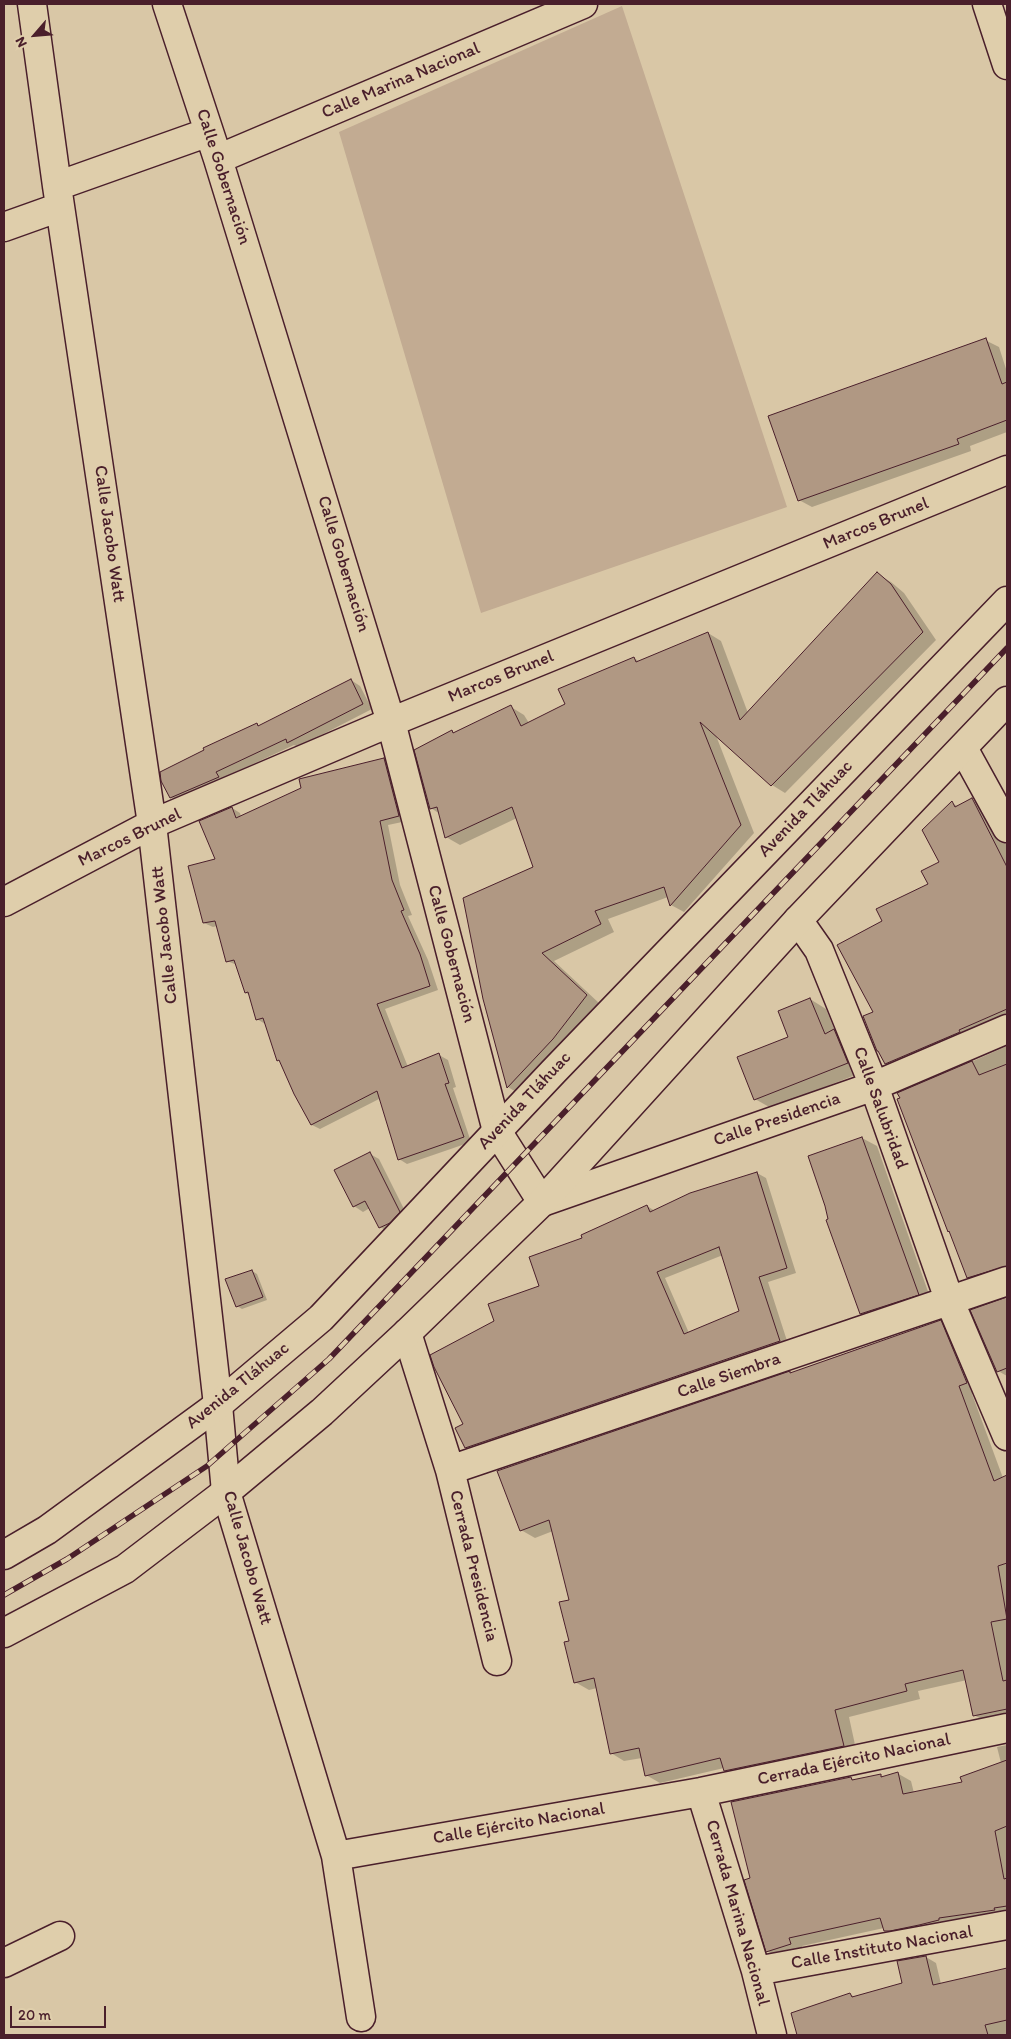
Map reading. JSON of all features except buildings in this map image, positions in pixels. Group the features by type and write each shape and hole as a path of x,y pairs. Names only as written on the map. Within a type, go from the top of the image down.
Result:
{"street":[{"name":"Calle Jacobo Watt","path":"32,4 152,824 218,1405 226,1492 336,1856 361,2017"},
{"name":"Calle Gobernación","path":"168,4 218,158 391,722 497,1130 542,1202"},
{"name":"Calle Marina Nacional","path":"218,158 583,4"},
{"path":"987,4 1007,65"},
{"path":"4,227 59,197 209,132"},
{"name":"Marcos Brunel","path":"4,902 152,824 391,722 1007,470"},
{"name":"Avenida Tláhuac","path":"4,1555 47,1530 218,1405 321,1318 497,1130 1007,601"},
{"path":"4,1633 125,1569 226,1492 322,1412 407,1333 542,1202 798,920 1007,702"},
{"path":"963,748 1007,828"},
{"name":"Calle Salubridad","path":"798,920 819,950 874,1086 950,1302 1007,1436"},
{"name":"Calle Presidencia","path":"542,1202 874,1086 1007,1029"},
{"name":"Calle Siembra","path":"450,1470 950,1302 1007,1281"},
{"path":"407,1333 450,1470"},
{"name":"Cerrada Presidencia","path":"450,1470 497,1661"},
{"name":"Cerrada Ejército Nacional","path":"701,1792 1007,1728"},
{"name":"Calle Ejército Nacional","path":"336,1856 701,1792"},
{"name":"Cerrada Marina Nacional","path":"701,1792 756,1972 772,2035"},
{"name":"Calle Instituto Nacional","path":"756,1972 1007,1925"},
{"path":"4,1963 60,1936"}],"shaded area":[{"path":"622,6 787,507 481,613 339,132"}],"railway":[{"path":"4,1595 67,1559 207,1466 329,1359 1007,648"}]}
